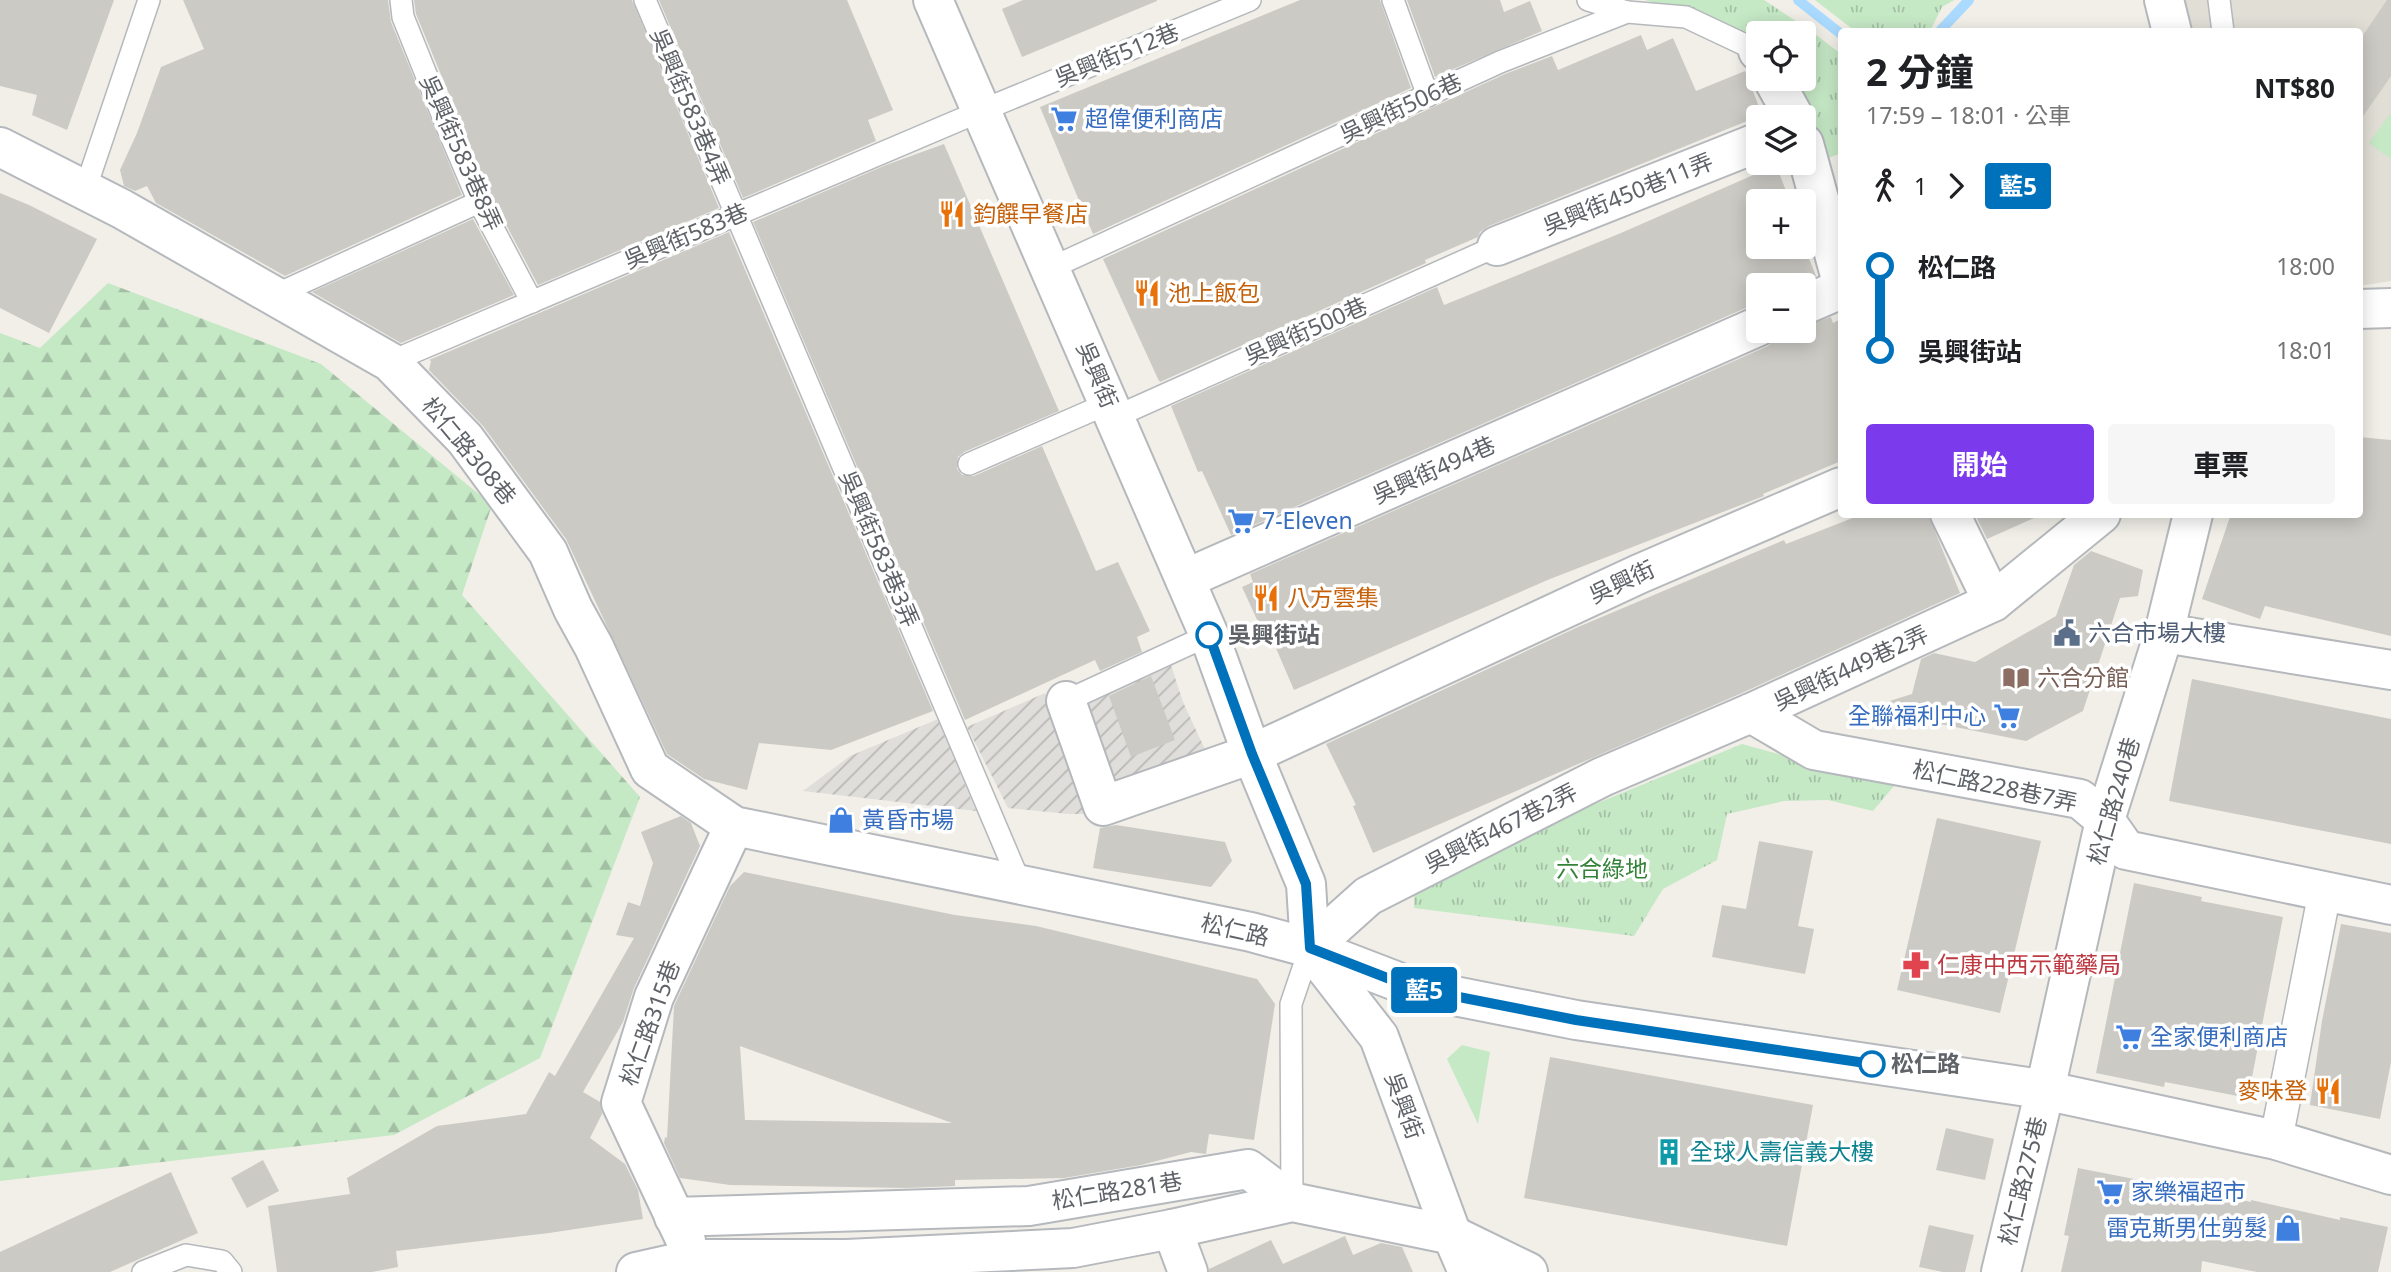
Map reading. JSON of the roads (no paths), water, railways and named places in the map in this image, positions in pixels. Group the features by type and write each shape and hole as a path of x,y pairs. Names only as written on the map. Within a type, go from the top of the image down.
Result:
{"street":[{"name":"吳興街","path":"933,0 1209,635 1252,754 1306,884 1310,948 1378,1037 1451,1236 1468,1272"},
{"path":"2164,0 2171,28"},
{"name":"松仁路308巷","path":"0,147 186,244 390,362 465,439 548,552 650,769 734,826"},
{"name":"吳興街450巷11弄","path":"1497,246 1746,147"},
{"path":"1812,175 1838,268"},
{"path":"1816,300 1838,290"},
{"path":"2363,309 2391,308"},
{"name":"吳興街494巷","path":"1185,579 1746,332"},
{"name":"吳興街","path":"1252,754 1639,574 1838,488"},
{"path":"1952,518 1993,602"},
{"name":"吳興街449巷2弄","path":"1707,732 1993,602 2096,518"},
{"name":"松仁路240巷","path":"2045,1090 2105,820 2164,633 2183,518"},
{"path":"2164,633 2391,670"},
{"path":"1066,701 1103,806 1252,754"},
{"name":"松仁路228巷7弄","path":"1751,713 1814,750 2080,799 2105,820 2126,850 2391,905"},
{"name":"吳興街467巷2弄","path":"1310,948 1368,896 1602,777 1707,732"},
{"name":"松仁路","path":"734,826 1251,932 1310,948 1413,988 1576,1020 2045,1090 2276,1140 2391,1175"},
{"name":"松仁路315巷","path":"697,1266 621,1103 654,998 734,826"},
{"path":"2276,1140 2325,891"},
{"name":"松仁路275巷","path":"2001,1272 2045,1090"},
{"name":"松仁路281巷","path":"674,1217 1029,1206 1248,1169 1292,1202"},
{"path":"636,1272 697,1266 847,1259 941,1263 1073,1248 1292,1202 1451,1236 1528,1272"},
{"path":"1172,1229 1188,1272"}],"lane":[{"path":"85,190 149,0"},
{"name":"吳興街583巷8弄","path":"401,0 404,17 447,129 480,202 532,302"},
{"name":"吳興街583巷4弄","path":"645,0 736,215"},
{"name":"吳興街512巷","path":"983,110 1250,0"},
{"path":"1393,0 1428,96"},
{"path":"1588,0 1627,12"},
{"path":"2219,0 2222,28"},
{"name":"吳興街506巷","path":"1051,268 1500,62 1627,12 1686,17 1746,46"},
{"name":"吳興街583巷","path":"390,362 983,110"},
{"path":"273,296 480,202"},
{"name":"吳興街583巷3弄","path":"736,215 1020,883"},
{"name":"吳興街500巷","path":"969,464 1112,410 1497,246"},
{"path":"1066,701 1209,635"},
{"path":"1292,1202 1291,1004 1310,948"},
{"path":"143,1272 186,1255 222,1261 231,1272"}],"waterway":[{"path":"1798,0 1838,32"},
{"path":"1943,28 1969,0"}],"place":[{"name":"超偉便利商店","path":"1064,119"},
{"name":"鈞饌早餐店","path":"952,214"},
{"name":"池上飯包","path":"1147,293"},
{"name":"7-Eleven","path":"1241,521"},
{"name":"八方雲集","path":"1266,598"},
{"name":"六合市場大樓","path":"2067,633"},
{"name":"吳興街站","path":"1209,635"},
{"name":"六合分館","path":"2016,678"},
{"name":"全聯福利中心","path":"2007,716"},
{"name":"黃昏市場","path":"841,820"},
{"name":"仁康中西示範藥局","path":"1916,965"},
{"name":"全家便利商店","path":"2129,1037"},
{"name":"松仁路","path":"1872,1064"},
{"name":"麥味登","path":"2328,1091"},
{"name":"全球人壽信義大樓","path":"1669,1152"},
{"name":"家樂福超市","path":"2110,1192"},
{"name":"雷克斯男仕剪髮","path":"2288,1228"}],"park label":[{"name":"六合綠地","path":"1602,869"}]}
